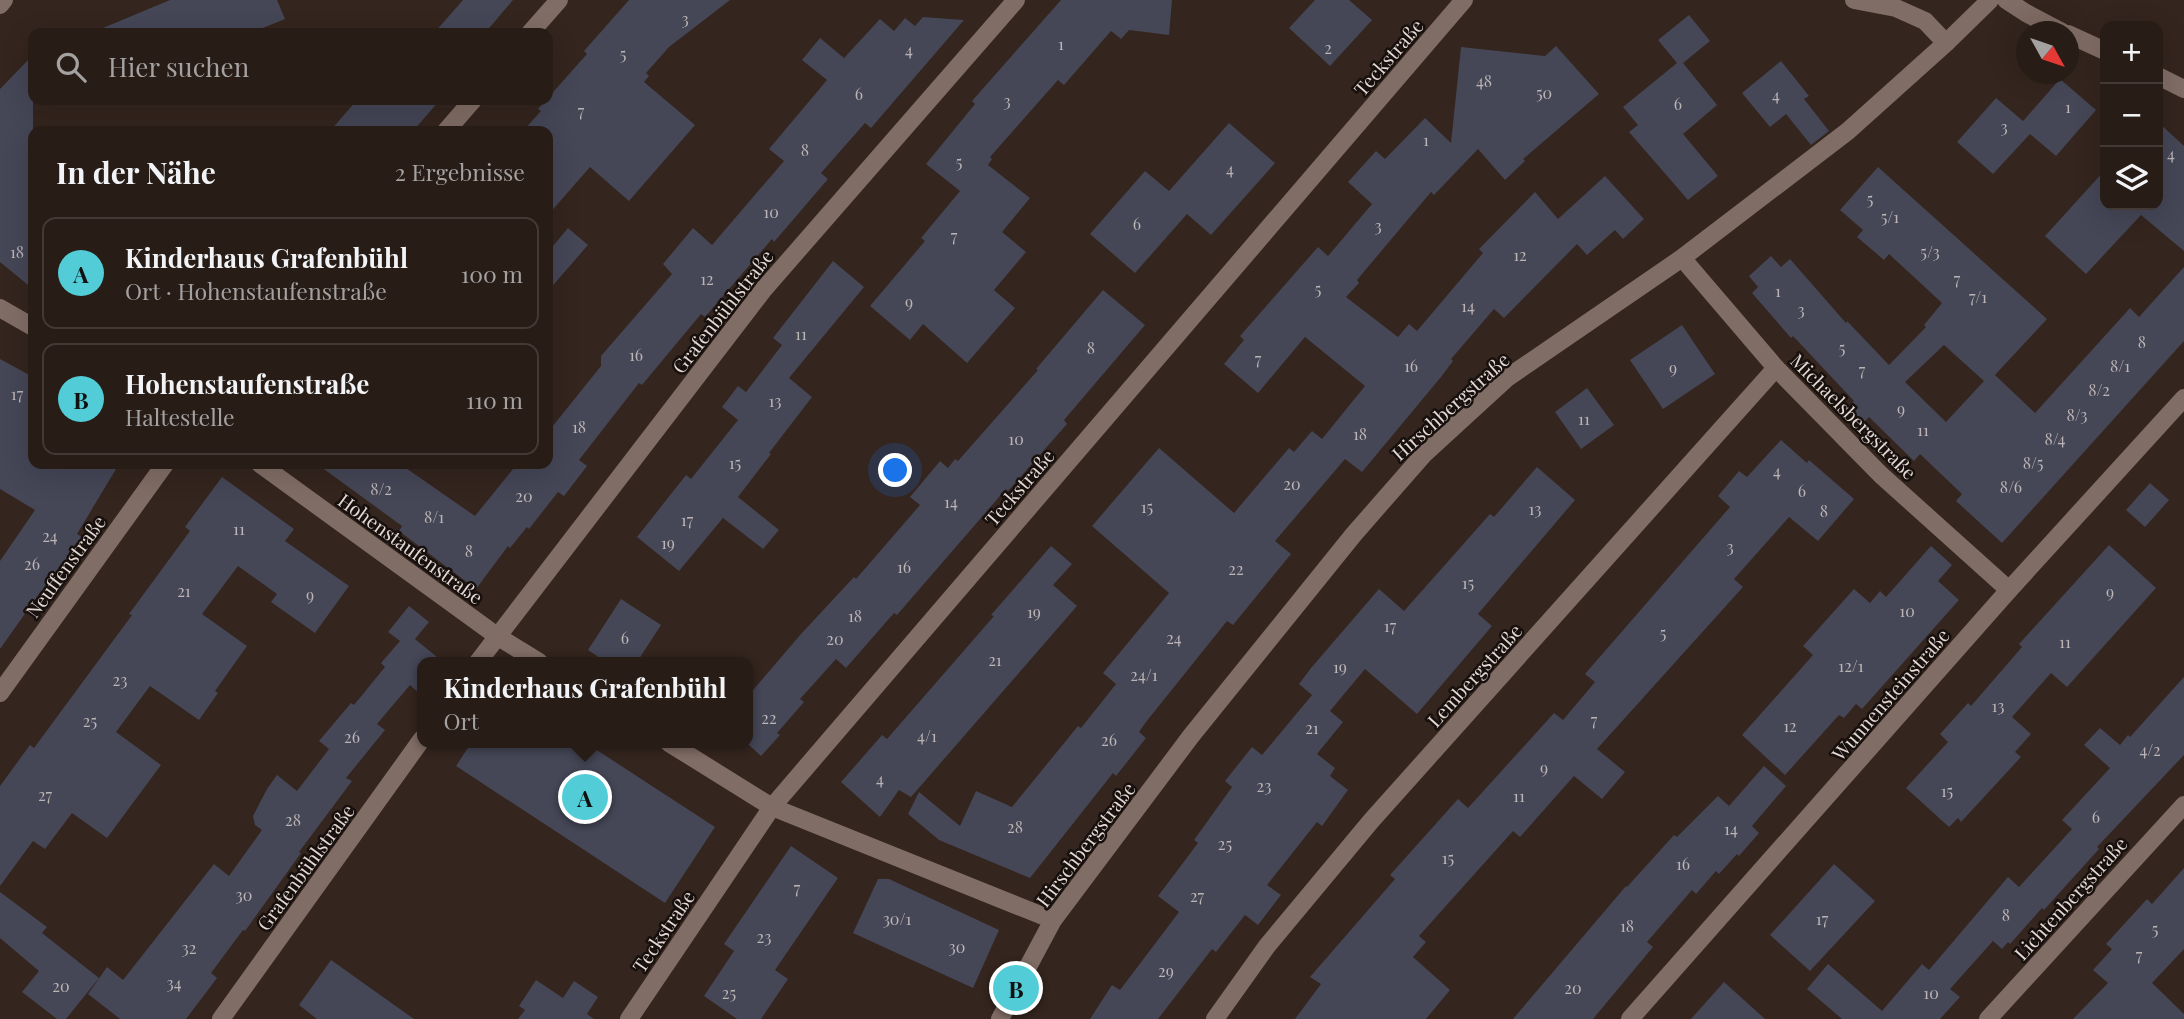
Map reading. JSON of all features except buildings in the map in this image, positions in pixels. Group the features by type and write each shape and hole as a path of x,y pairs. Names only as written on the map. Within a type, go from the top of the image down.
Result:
{"street":[{"path":"0,5 4,0"},
{"path":"534,28 559,0"},
{"name":"Grafenbühlstraße","path":"482,657 764,289 1016,0"},
{"name":"Teckstraße","path":"629,1019 772,807 1464,0"},
{"path":"1854,0 1896,8 1925,21 1947,43"},
{"name":"Hirschbergstraße","path":"1000,1019 1053,920 1191,736 1354,534 1424,454 1507,379 1682,258 1787,180 1848,131 1947,43 1990,0"},
{"path":"2006,0 2041,21"},
{"path":"2079,39 2100,49"},
{"path":"2163,78 2184,89"},
{"path":"450,126 469,105"},
{"name":"Michaelsbergstraße","path":"1682,258 1776,368 1881,475 2009,590"},
{"path":"0,309 28,324"},
{"name":"Lembergstraße","path":"1214,1019 1267,946 1371,821 1776,368"},
{"name":"Wunnensteinstraße","path":"1630,1019 2009,590 2184,398"},
{"name":"Neuffenstraße","path":"0,693 161,469"},
{"name":"Hohenstaufenstraße","path":"267,469 497,636 531,657"},
{"name":"Grafenbühlstraße","path":"221,1019 417,746"},
{"path":"677,748 772,807 1053,920"},
{"name":"Lichtenbergstraße","path":"1988,1019 2184,804"}],"place":[{"name":"Kinderhaus Grafenbühl","path":"585,797"},
{"name":"Hohenstaufenstraße","path":"1016,988"}]}
